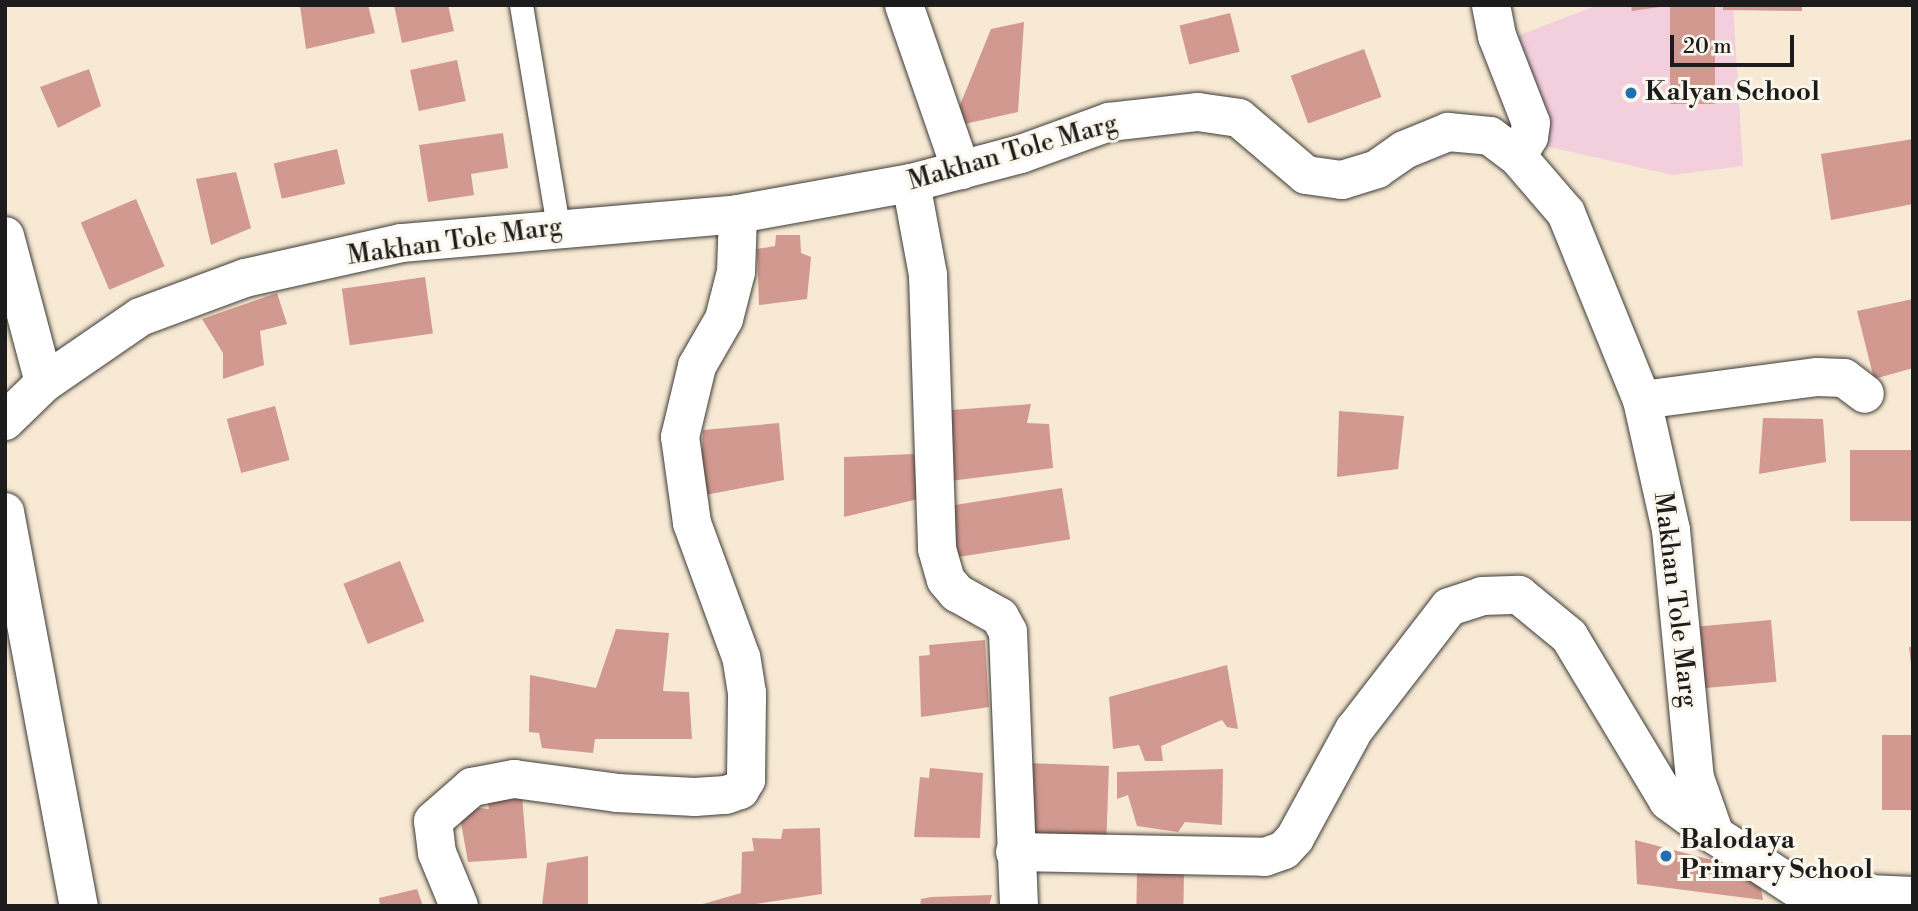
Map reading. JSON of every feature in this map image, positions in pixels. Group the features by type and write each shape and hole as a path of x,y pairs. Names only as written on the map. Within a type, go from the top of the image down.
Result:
{"street":[{"path":"904,5 961,170"},
{"path":"1491,5 1497,36 1531,123 1529,137 1517,156"},
{"name":"Makhan Tole Marg","path":"5,421 44,383 140,317 245,278 402,243 558,227 738,214 911,183 1021,154 1109,122 1198,112 1239,118 1306,175 1342,180 1377,169 1404,150 1448,132 1490,136 1517,156 1566,213 1642,400 1671,530 1695,778 1715,835"},
{"path":"911,183 929,289 937,549 946,580 957,593 1000,617 1008,632 1019,906"},
{"path":"459,906 437,853 433,821 472,787 514,779 617,793 695,797 726,795 740,790 746,780 747,693 741,657 692,523 680,437 697,366 724,319 736,272 738,214"},
{"path":"5,236 44,383"},
{"path":"1642,400 1817,377 1844,378 1865,394"},
{"path":"5,512 79,906"},
{"path":"1015,852 1265,857 1284,850 1295,838 1354,730 1449,607 1482,596 1519,595 1569,636 1668,800 1792,898 1913,896"}],"lane":[{"path":"521,5 558,227"}],"shaded area":[{"name":"Kalyan School","path":"1598,5 1733,5 1743,166 1673,175 1540,145 1506,40"}],"building":[{"path":"300,5 368,5 375,33 306,49"},
{"path":"394,5 448,5 454,31 402,43"},
{"path":"1631,5 1660,5 1660,7 1632,11"},
{"path":"1670,5 1715,5 1715,104 1670,104"},
{"path":"1723,5 1802,5 1802,11 1723,10"},
{"path":"1230,13 1240,52 1189,64 1180,26"},
{"path":"1024,22 1018,112 951,127 991,29"},
{"path":"1364,49 1381,97 1308,124 1291,76"},
{"path":"457,60 466,101 419,111 410,70"},
{"path":"89,69 101,106 58,128 40,87"},
{"path":"503,133 508,168 471,174 474,195 428,202 419,145"},
{"path":"1913,139 1913,204 1831,220 1821,154"},
{"path":"337,149 345,184 282,199 274,164"},
{"path":"236,172 251,228 211,245 196,179"},
{"path":"136,199 165,266 109,290 81,222"},
{"path":"776,235 800,235 801,253 811,257 807,299 759,305 757,249 775,246"},
{"path":"425,277 433,333 350,345 342,289"},
{"path":"277,293 287,324 260,331 264,365 223,379 223,353 202,319"},
{"path":"1913,299 1913,368 1874,379 1857,311"},
{"path":"1031,404 1027,423 1049,424 1053,468 942,482 952,410"},
{"path":"275,406 289,460 241,473 227,419"},
{"path":"1339,411 1404,416 1398,469 1337,477"},
{"path":"1763,418 1823,419 1826,462 1759,474"},
{"path":"779,423 784,480 700,496 703,430"},
{"path":"1850,450 1913,450 1913,521 1850,521"},
{"path":"914,454 918,499 844,517 844,457"},
{"path":"1062,488 1070,539 959,557 950,506"},
{"path":"400,561 424,621 368,644 343,584"},
{"path":"1771,620 1776,682 1698,689 1692,627"},
{"path":"616,629 669,633 663,691 689,692 692,739 595,739 593,753 542,748 539,733 529,732 530,675 596,688"},
{"path":"985,640 989,707 921,717 919,656 930,655 929,645"},
{"path":"1909,647 1913,647 1913,664 1911,664"},
{"path":"1227,665 1238,729 1227,727 1222,720 1161,746 1163,761 1145,761 1139,745 1113,749 1109,697"},
{"path":"1882,735 1913,735 1913,810 1882,810"},
{"path":"1025,763 1109,766 1106,838 1022,835"},
{"path":"930,768 983,773 980,838 914,837 920,777 929,778"},
{"path":"1223,769 1222,825 1185,822 1178,832 1137,826 1128,795 1117,799 1117,772"},
{"path":"522,795 527,858 468,862 458,806 489,809 487,796"},
{"path":"820,828 822,894 742,906 696,906 741,893 742,852 754,851 752,838 781,839 783,829"},
{"name":"Balodaya Primary School","path":"1635,840 1758,872 1763,900 1637,884"},
{"path":"588,856 588,906 542,906 547,863"},
{"path":"1137,872 1184,873 1183,906 1136,906"},
{"path":"417,889 423,906 380,906 379,898"},
{"path":"992,895 989,906 920,906 921,899 931,897"}],"place":[{"name":"Kalyan School","path":"1631,93"},
{"name":"Balodaya Primary School","path":"1666,856"}]}
